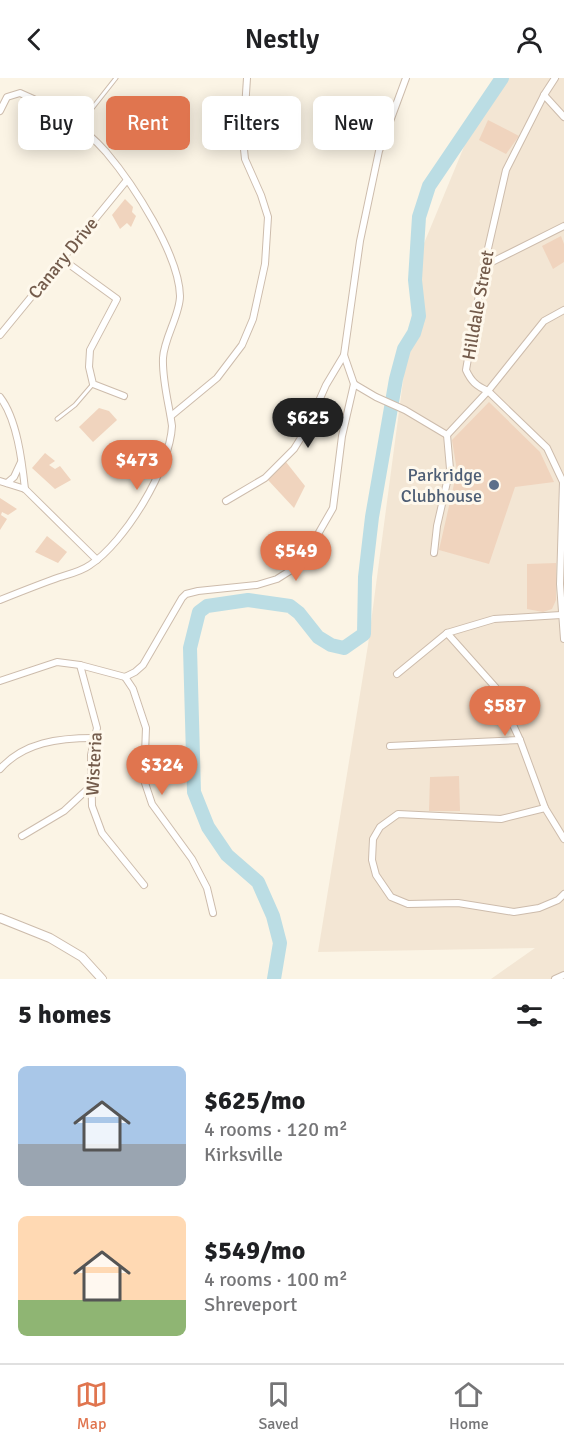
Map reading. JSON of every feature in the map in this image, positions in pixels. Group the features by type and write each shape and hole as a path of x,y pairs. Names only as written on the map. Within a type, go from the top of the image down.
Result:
{"street":[{"path":"171,417 217,378 242,345 253,319 265,264 268,217 245,159 243,140 247,78"},
{"path":"226,501 265,478 294,449 307,428 326,385 344,356 360,242 379,151 406,78"},
{"name":"Hilldale Street","path":"555,78 506,170 484,266 466,370 470,379 477,386 488,391 547,448 563,482 561,615 564,639"},
{"path":"0,111 7,97 20,93 27,96"},
{"path":"544,95 564,117"},
{"path":"0,600 89,567 97,560 125,529 147,498 157,478 171,436 171,417 163,357 180,298 176,270 157,229 127,180 105,151 94,141"},
{"name":"Canary Drive","path":"0,335 127,180"},
{"path":"484,266 564,226"},
{"path":"62,259 117,299 90,350 89,367 93,384 124,396"},
{"path":"434,553 437,526 450,468 447,435 488,391 544,321 564,310"},
{"path":"0,681 57,662 125,676 135,672 142,665 186,594 256,585 277,579 296,567 306,555 333,508 342,436 354,384 344,356"},
{"path":"354,384 447,435"},
{"path":"0,397 6,405 21,459 25,489"},
{"path":"3,482 16,473 21,459"},
{"path":"3,482 25,489 97,560"},
{"path":"397,674 447,633 494,619 561,615"},
{"path":"447,633 496,688 520,740 545,808 564,839"},
{"name":"Wisteria","path":"80,665 97,728 91,755 92,806 102,832 144,885"},
{"path":"125,676 133,689 146,728 144,780 152,804 192,859 207,888 213,913"},
{"path":"0,769 11,757 38,744 67,738 94,738"},
{"path":"390,747 520,740"},
{"path":"22,836 64,811 92,785"},
{"path":"545,808 501,819 398,814 380,827 373,839 372,860 376,875 391,897 408,904 458,903 514,912 539,908 558,900 564,894"},
{"path":"0,918 50,938 82,957 102,979"},
{"path":"555,979 564,975"}],"lane":[{"path":"94,106 116,78"},
{"path":"57,419 75,405 93,384"}],"shaded area":[{"path":"504,78 564,78 564,979 491,979 535,948 318,952 368,645 420,253 473,125"}],"building":[{"path":"488,120 519,136 506,154 479,140"},
{"path":"125,199 133,207 132,212 136,216 131,227 127,223 120,229 112,215"},
{"path":"561,236 564,244 564,262 553,269 542,246"},
{"name":"Parkridge Clubhouse","path":"489,402 540,452 554,482 515,487 489,564 439,550 457,471 452,440"},
{"path":"99,408 109,411 117,420 93,442 79,427"},
{"path":"45,453 55,461 49,465 55,469 60,466 71,480 55,489 32,468"},
{"path":"286,462 305,486 294,508 268,480"},
{"path":"0,498 17,509 8,515 2,512 1,515 7,519 0,530"},
{"path":"47,536 67,552 58,563 35,552"},
{"path":"556,563 556,600 552,609 543,612 527,609 527,564"},
{"path":"459,776 460,811 429,811 430,777"}],"waterway":[{"path":"274,979 280,943 273,916 258,882 227,855 208,827 194,792 190,648 199,612 207,606 248,600 290,606 299,613 318,637 331,645 344,648 364,634 365,577 372,517 396,379 404,349 414,333 419,316 415,280 419,217 429,186 502,78"}],"place":[{"name":"Parkridge Clubhouse","path":"494,485"}]}
